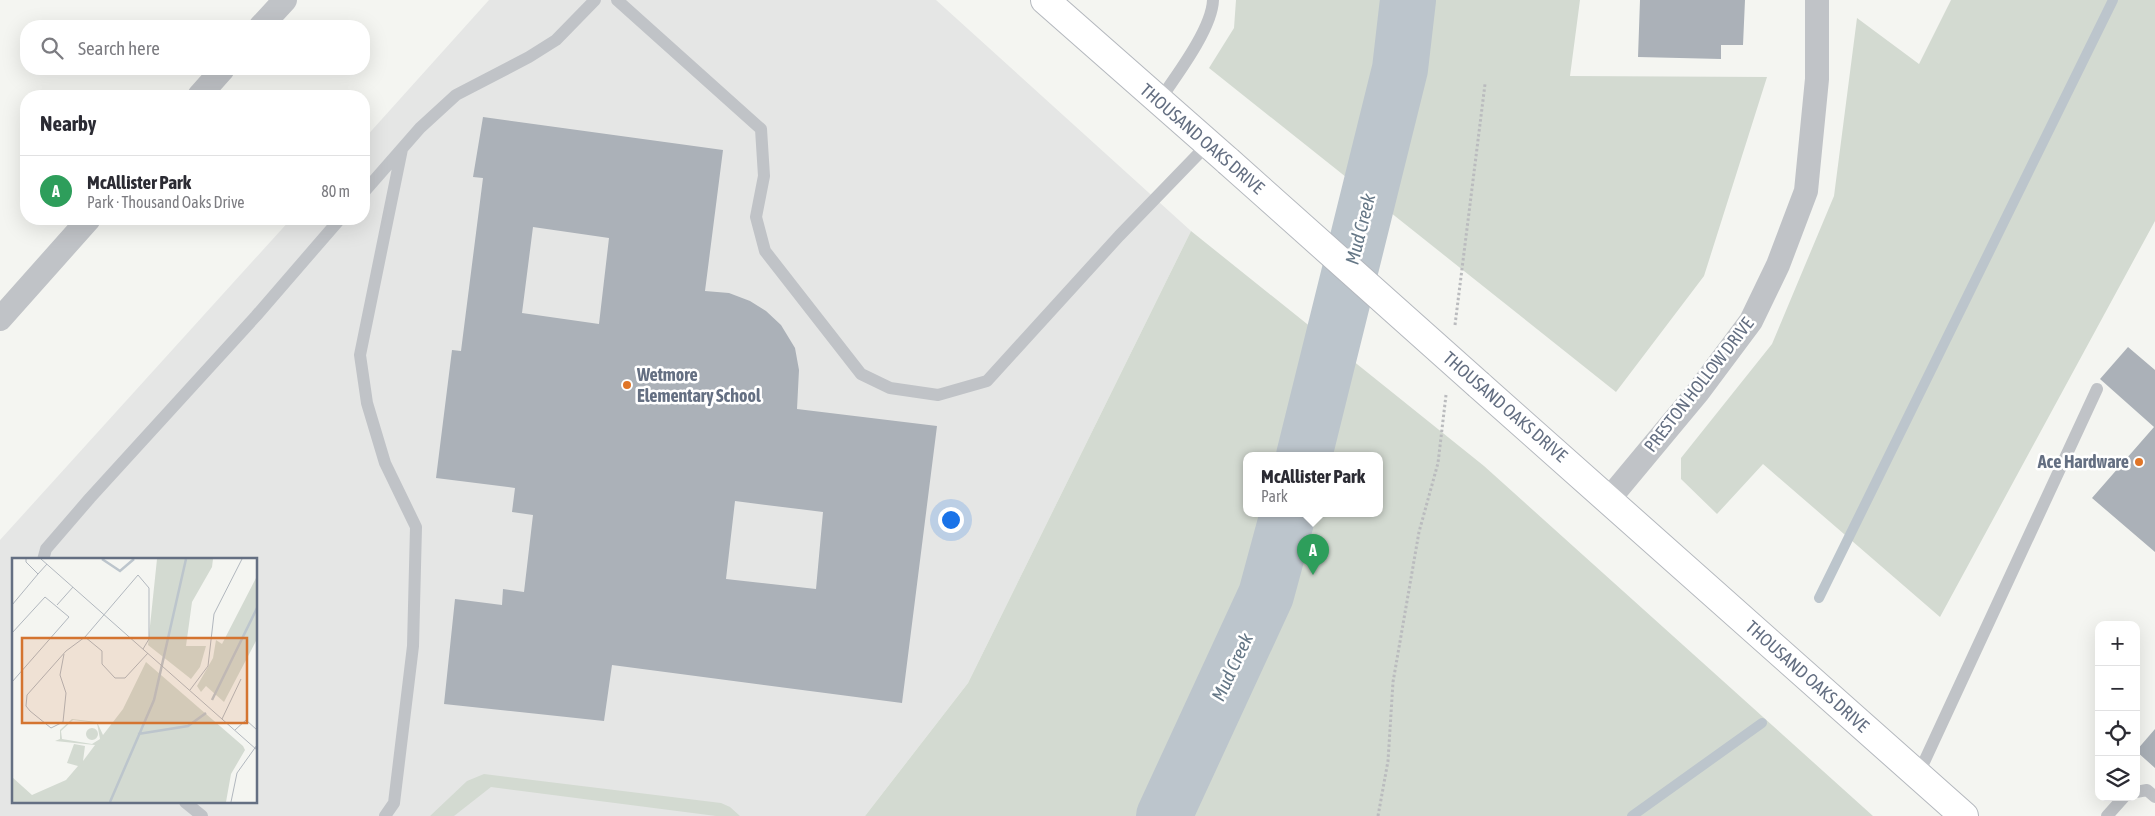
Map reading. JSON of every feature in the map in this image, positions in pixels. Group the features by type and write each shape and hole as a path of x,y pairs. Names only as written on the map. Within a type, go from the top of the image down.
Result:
{"main road":[{"name":"THOUSAND OAKS DRIVE","path":"1045,0 1964,816"}],"street":[{"path":"267,20 285,0"},
{"name":"PRESTON HOLLOW DRIVE","path":"1608,499 1698,392 1751,321 1778,265 1806,191 1817,79 1817,0"},
{"path":"204,90 218,75"},
{"path":"0,319 84,225"}],"lane":[{"path":"370,185 420,128 456,95 556,40 594,0"},
{"path":"617,0 761,129 764,176 756,217 766,251 861,374 890,388 938,395 987,381 1119,236 1208,144"},
{"path":"1159,101 1191,52 1212,12 1213,0"},
{"path":"385,816 394,803 413,646 416,527 384,463 367,403 360,355 402,149"},
{"path":"44,558 46,549 94,493 256,316 335,225"},
{"path":"1918,774 2098,389"},
{"path":"2140,791 2147,790 2155,797"},
{"path":"2107,816 2120,801"},
{"path":"187,804 202,816"}],"path":[{"path":"1455,327 1486,84"},
{"path":"1378,816 1388,761 1392,682 1419,532 1438,463 1448,385"}],"shaded area":[{"name":"Wetmore Elementary School","path":"489,0 936,0 1191,231 968,683 865,816 0,816 0,540 286,225 370,225 370,132"},
{"path":"1236,0 1580,0 1570,76 1767,77 1704,276 1616,392 1209,68 1234,28"},
{"path":"1951,0 2155,0 2155,221 1940,617 1763,464 1717,514 1681,479 1681,458 1772,344 1834,196 1857,18 1919,64"},
{"path":"1191,231 1484,466 1873,816 865,816 968,683"},
{"path":"484,774 721,803 730,807 740,816 716,816 491,787 454,816 430,816 467,781"}],"building":[{"path":"1640,0 1745,0 1743,45 1721,45 1721,59 1638,57"},
{"path":"483,117 723,150 705,291 729,293 750,301 766,311 781,325 795,348 799,370 797,409 937,426 902,703 612,665 604,721 444,704 455,599 502,605 503,589 524,592 533,515 512,512 515,488 436,478 452,350 461,351 483,178 473,177","holes":["533,227 609,238 599,324 522,313","735,501 823,512 816,589 726,579"]},
{"name":"Ace Hardware","path":"2128,347 2155,370 2155,552 2092,498 2154,427 2100,379"},
{"path":"2155,729 2155,768 2140,755 2140,746"}],"waterway":[{"name":"Mud Creek","path":"1305,452 1400,69 1408,0"},
{"path":"1819,598 2113,0"},
{"name":"Mud Creek","path":"1164,816 1266,595 1287,517"},
{"path":"1632,816 1762,723"}],"place":[{"name":"Wetmore Elementary School","path":"627,385"},
{"name":"Ace Hardware","path":"2139,462"},
{"name":"McAllister Park","path":"1313,575"}]}
